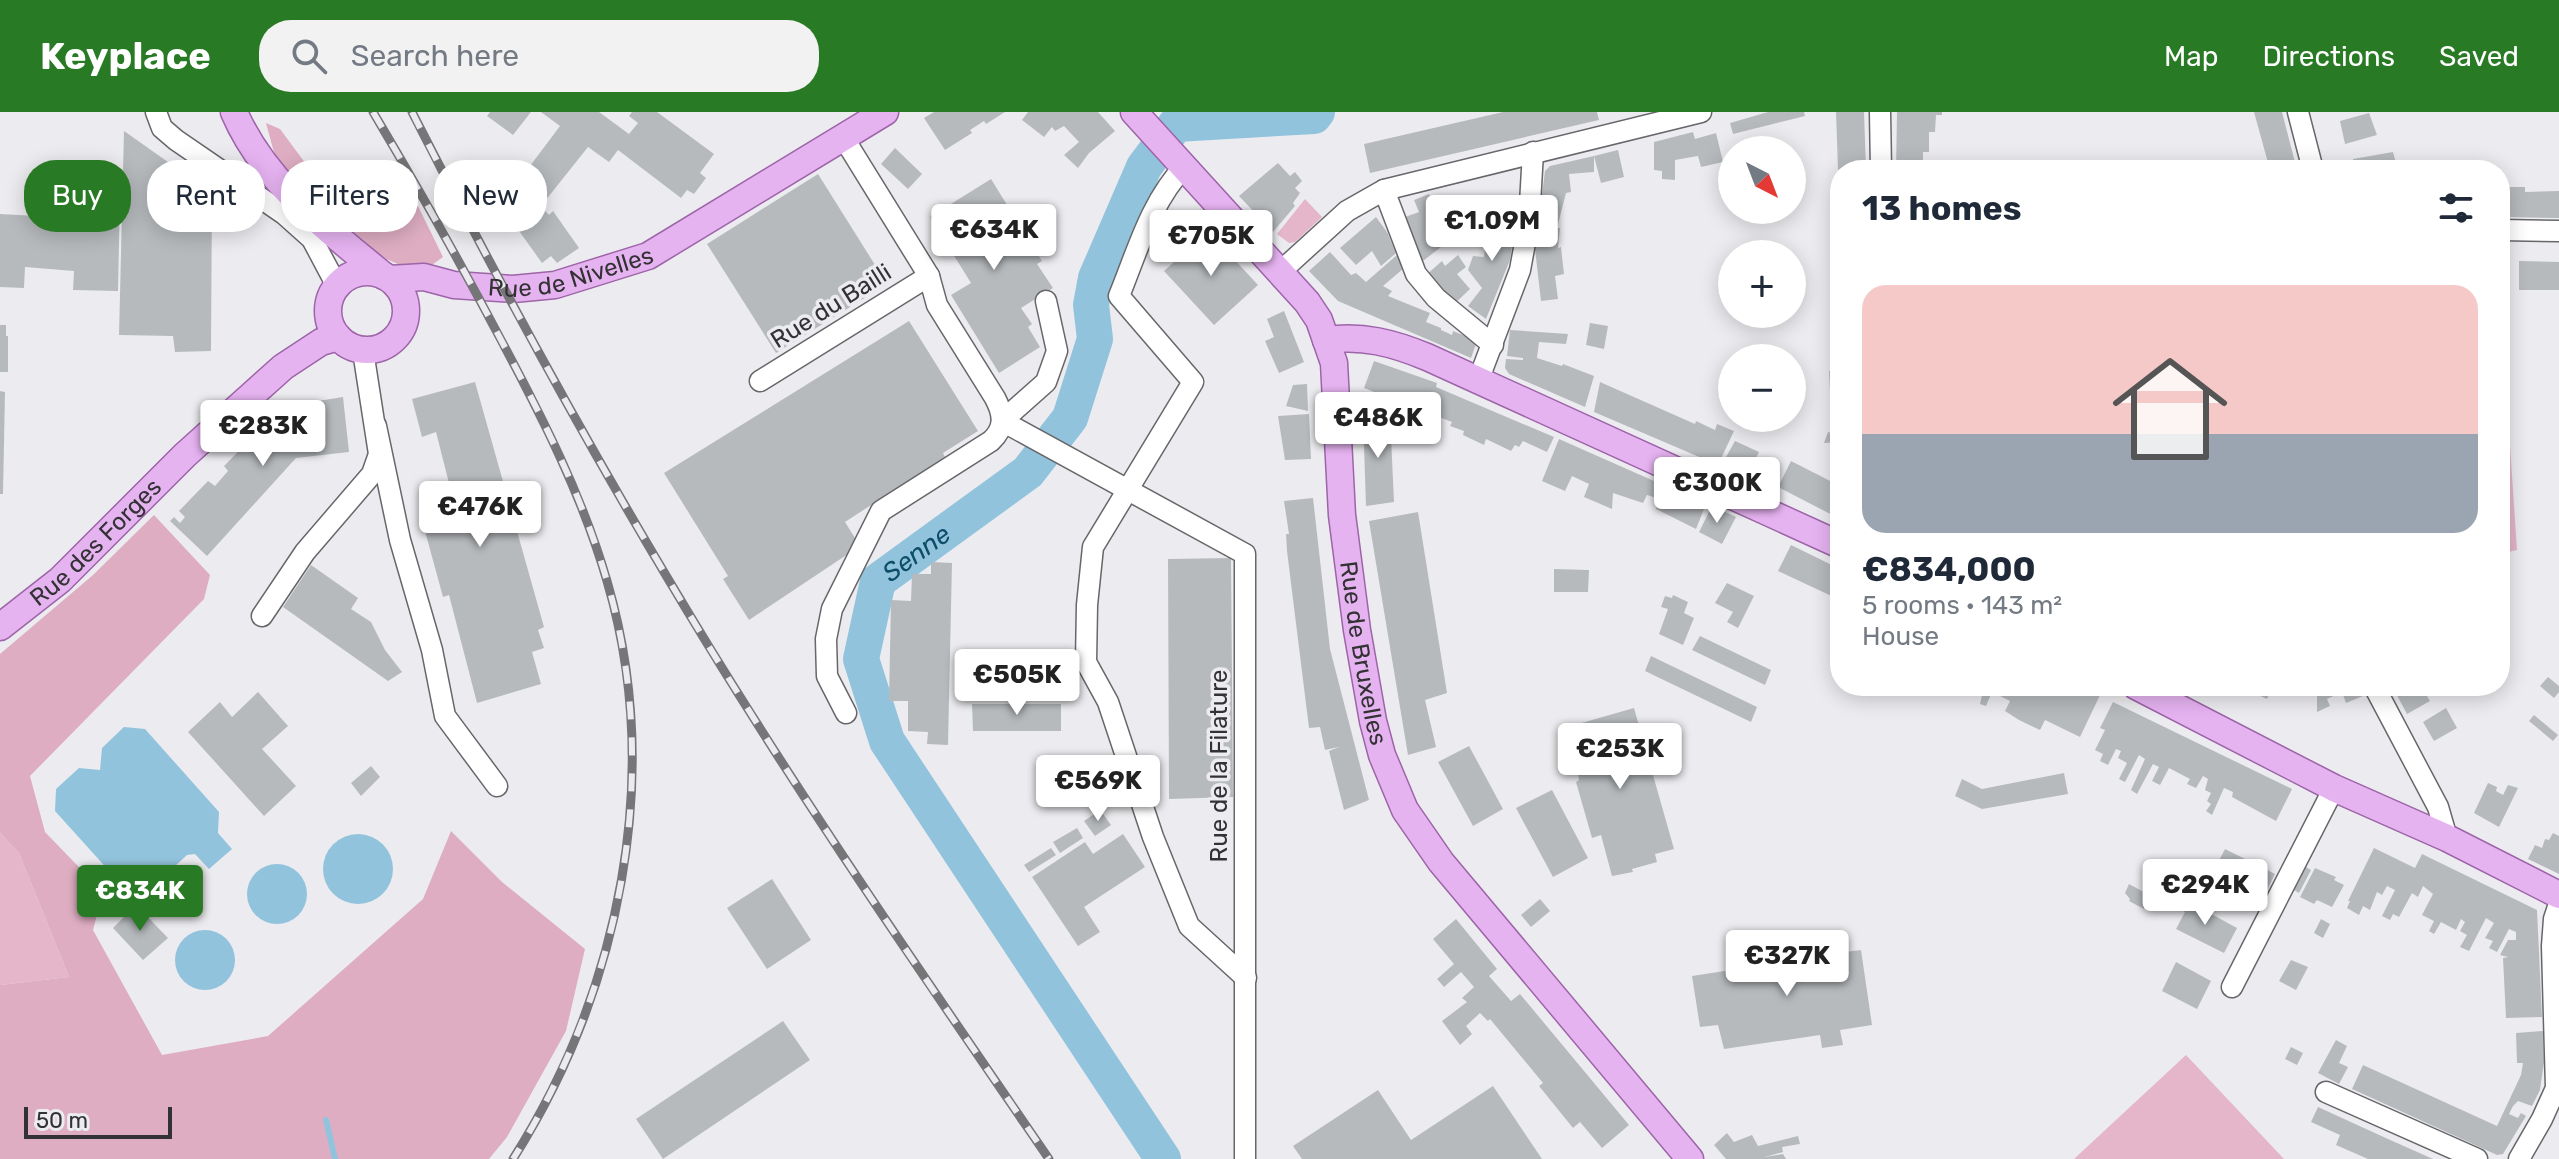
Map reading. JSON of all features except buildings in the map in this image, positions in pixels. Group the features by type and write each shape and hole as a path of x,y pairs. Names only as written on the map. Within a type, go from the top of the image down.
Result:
{"main road":[{"path":"234,112 263,165 316,220 387,278 399,288 405,299 404,324 398,336 387,344 363,351 348,345 338,337 328,311 337,286 359,273 372,272 387,278"},
{"name":"Rue de Bruxelles","path":"1141,119 1307,302 1326,340 1334,363 1342,515 1357,630 1373,721 1393,784 1421,836 1441,862 1690,1159"},
{"name":"Rue de Nivelles","path":"387,278 424,277 454,285 513,289 555,285 648,256 860,122"},
{"name":"Rue de Nivelles","path":"404,324 420,306 454,285"},
{"name":"Rue des Forges","path":"0,627 60,580 185,455 283,367 321,342 338,337"},
{"path":"1326,340 1367,338 1395,344 1830,540"},
{"path":"2155,696 2334,788 2447,838 2559,895"}],"street":[{"path":"156,112 162,128 176,140 284,214 312,239 337,286"},
{"path":"1281,271 1347,211 1384,190 1701,112"},
{"path":"1880,112 1881,160"},
{"path":"2298,112 2310,160"},
{"path":"846,713 827,676 826,639 832,609 881,511 991,441 1000,431 1002,421 995,398 937,305 929,276 860,122"},
{"path":"1478,381 1520,270 1529,221 1533,152"},
{"path":"1182,163 1168,183 1148,224 1119,296 1193,382 1093,547 1087,605 1086,662 1108,702 1153,837 1189,926 1246,978"},
{"path":"1384,190 1416,274 1436,298 1493,345"},
{"path":"2510,230 2559,231"},
{"name":"Rue du Bailli","path":"760,381 929,276"},
{"path":"1002,421 1046,382 1057,351 1046,301"},
{"path":"363,351 400,540 432,650 445,716 497,786"},
{"path":"1002,421 1128,492"},
{"path":"262,616 305,552 372,474 379,454 376,426"},
{"name":"Rue de la Filature","path":"1128,492 1245,554 1245,1159"},
{"path":"2379,696 2438,807 2447,838"},
{"path":"2232,987 2334,788"},
{"path":"2519,1159 2556,1088 2552,946 2554,919 2559,904"},
{"path":"2326,1092 2477,1159"}],"shaded area":[{"path":"266,123 280,129 303,160 281,160 281,171"},
{"path":"1305,199 1322,217 1295,242 1289,243 1277,234"},
{"path":"418,206 443,257 429,267 400,265 377,255 346,232 418,232"},
{"path":"2510,445 2517,550 2510,552"},
{"path":"154,515 210,575 204,599 30,776 45,832 103,892 93,930 162,1055 268,1036 423,899 451,831 502,882 585,949 566,1031 507,1137 489,1159 0,1159 0,985 69,977 19,853 0,833 0,654 93,575"},
{"path":"0,833 19,853 69,977 0,985"},
{"path":"2186,1055 2284,1159 2074,1159"}],"water":[{"path":"124,727 145,729 219,812 218,833 232,849 209,869 195,854 187,855 175,866 174,873 187,889 164,909 150,894 130,894 55,811 56,789 79,768 100,770 102,748"},
{"path":"365,834 387,849 393,869 391,883 383,894 372,902 351,904 333,894 325,883 323,862 333,844 344,836"},
{"path":"277,864 299,872 307,894 299,916 277,924 255,916 247,894 255,872"},
{"path":"205,930 217,932 226,939 233,948 233,972 226,981 217,988 205,990 193,988 184,981 177,972 175,960 177,948 184,939 193,932"}],"waterway":[{"name":"Senne","path":"1163,1159 887,741 861,659 878,581 1028,472 1070,418 1095,339 1091,305 1096,278 1144,167 1176,124 1314,116 1317,112"},
{"path":"326,1120 335,1159"}],"railway":[{"path":"373,112 469,281 560,457 597,549 624,655 631,730 631,805 622,880 605,953 581,1025 550,1094 513,1159"},
{"path":"412,112 555,382 708,645 833,840 1049,1159"}]}
